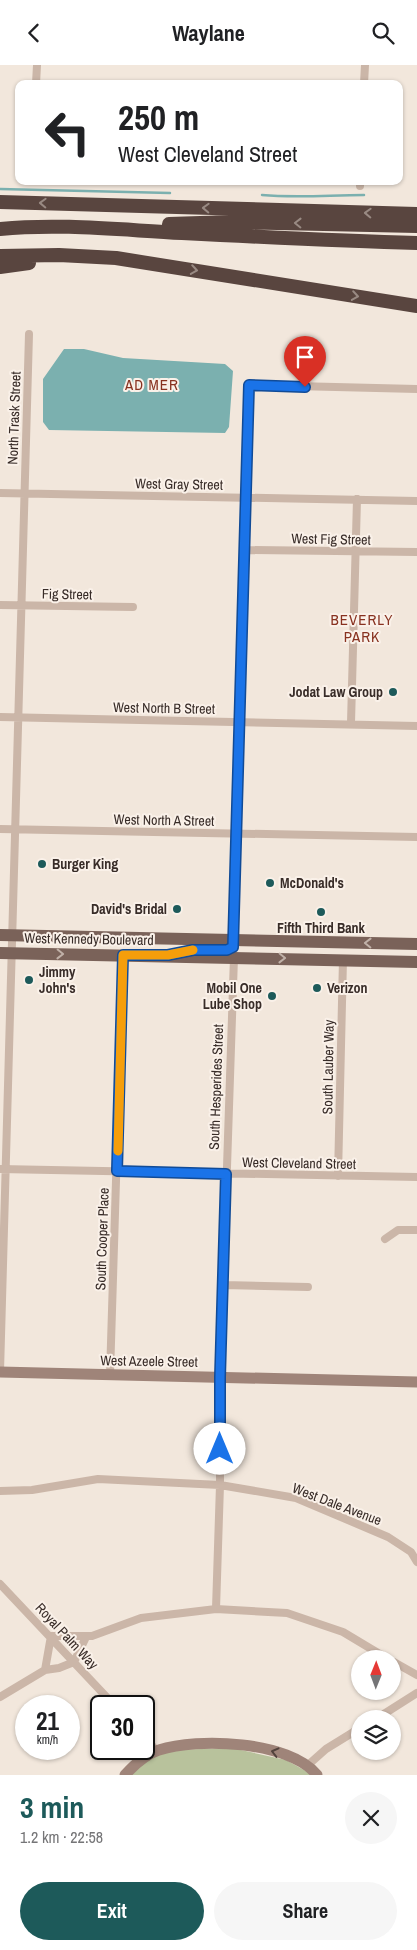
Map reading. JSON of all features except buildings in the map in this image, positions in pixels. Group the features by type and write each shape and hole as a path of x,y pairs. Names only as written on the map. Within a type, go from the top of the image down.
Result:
{"highway":[{"path":"0,202 417,214"},
{"path":"0,229 232,222 417,226"},
{"path":"81,227 292,239 417,243"},
{"path":"0,256 59,255 116,258 417,306"},
{"path":"0,267 31,262 87,259 146,262"}],"main road":[{"name":"West Kennedy Boulevard","path":"6,936 417,944"},
{"path":"168,955 193,950 231,950 234,940"},
{"path":"234,957 234,952 237,949 274,947 289,941"},
{"name":"West Kennedy Boulevard","path":"6,953 168,955 417,962"}],"street":[{"path":"36,80 37,65"},
{"path":"364,80 365,65"},
{"name":"North Trask Street","path":"0,1372 6,936 15,829 29,333"},
{"path":"234,940 249,385 417,389"},
{"name":"West Gray Street","path":"0,493 417,501"},
{"path":"351,723 357,499"},
{"name":"West Fig Street","path":"245,549 417,552"},
{"name":"Fig Street","path":"0,605 133,607"},
{"name":"West North B Street","path":"0,717 240,723 351,723 417,726"},
{"name":"West North A Street","path":"0,829 417,837"},
{"name":"South Cooper Place","path":"110,1375 123,955"},
{"name":"South Hesperides Street","path":"216,1609 220,1485 220,1377 234,957"},
{"name":"South Lauber Way","path":"338,1176 343,959"},
{"name":"West Cleveland Street","path":"3,1169 417,1177"},
{"path":"385,1239 398,1230 417,1230"},
{"path":"223,1285 308,1287"},
{"name":"West Azeele Street","path":"0,1372 417,1382"},
{"name":"West Dale Avenue","path":"0,1491 32,1490 98,1479 220,1485 296,1498 388,1537 411,1552 417,1562"},
{"name":"Royal Palm Way","path":"0,1584 105,1695"},
{"path":"45,1670 51,1637 86,1637 141,1618 216,1609 287,1613 343,1632 373,1650"},
{"path":"0,1697 45,1670 60,1668 74,1662 86,1637"},
{"path":"401,1666 417,1675"},
{"path":"390,1710 417,1693"},
{"path":"308,1765 326,1749 351,1734"},
{"path":"125,1775 134,1765 157,1751 183,1743 227,1743 290,1756 308,1765 317,1775"}],"green space":[{"path":"232,1748 286,1760 313,1775 130,1775 147,1760 155,1760 155,1757 171,1750"}],"water":[{"path":"64,349 84,349 123,358 225,364 233,371 229,427 225,433 49,430 43,422 43,379"}],"waterway":[{"path":"0,189 170,193"},
{"path":"262,195 364,195"}],"slow traffic":[{"path":"118,1151 123,955 168,955 193,950"}],"place":[{"name":"Jodat Law Group","path":"393,692"},
{"name":"Burger King","path":"42,864"},
{"name":"McDonald's","path":"270,883"},
{"name":"David's Bridal","path":"177,909"},
{"name":"Fifth Third Bank","path":"321,912"},
{"name":"Jimmy John's","path":"29,980"},
{"name":"Verizon","path":"317,988"},
{"name":"Mobil One Lube Shop","path":"272,996"}],"district":[{"name":"AD MER","path":"152,385"},
{"name":"BEVERLY PARK","path":"362,628"}],"route":[{"path":"220,1449 220,1377 226,1174 117,1171 123,955 168,955 193,950 231,950 233,947 249,385 305,387"}]}
